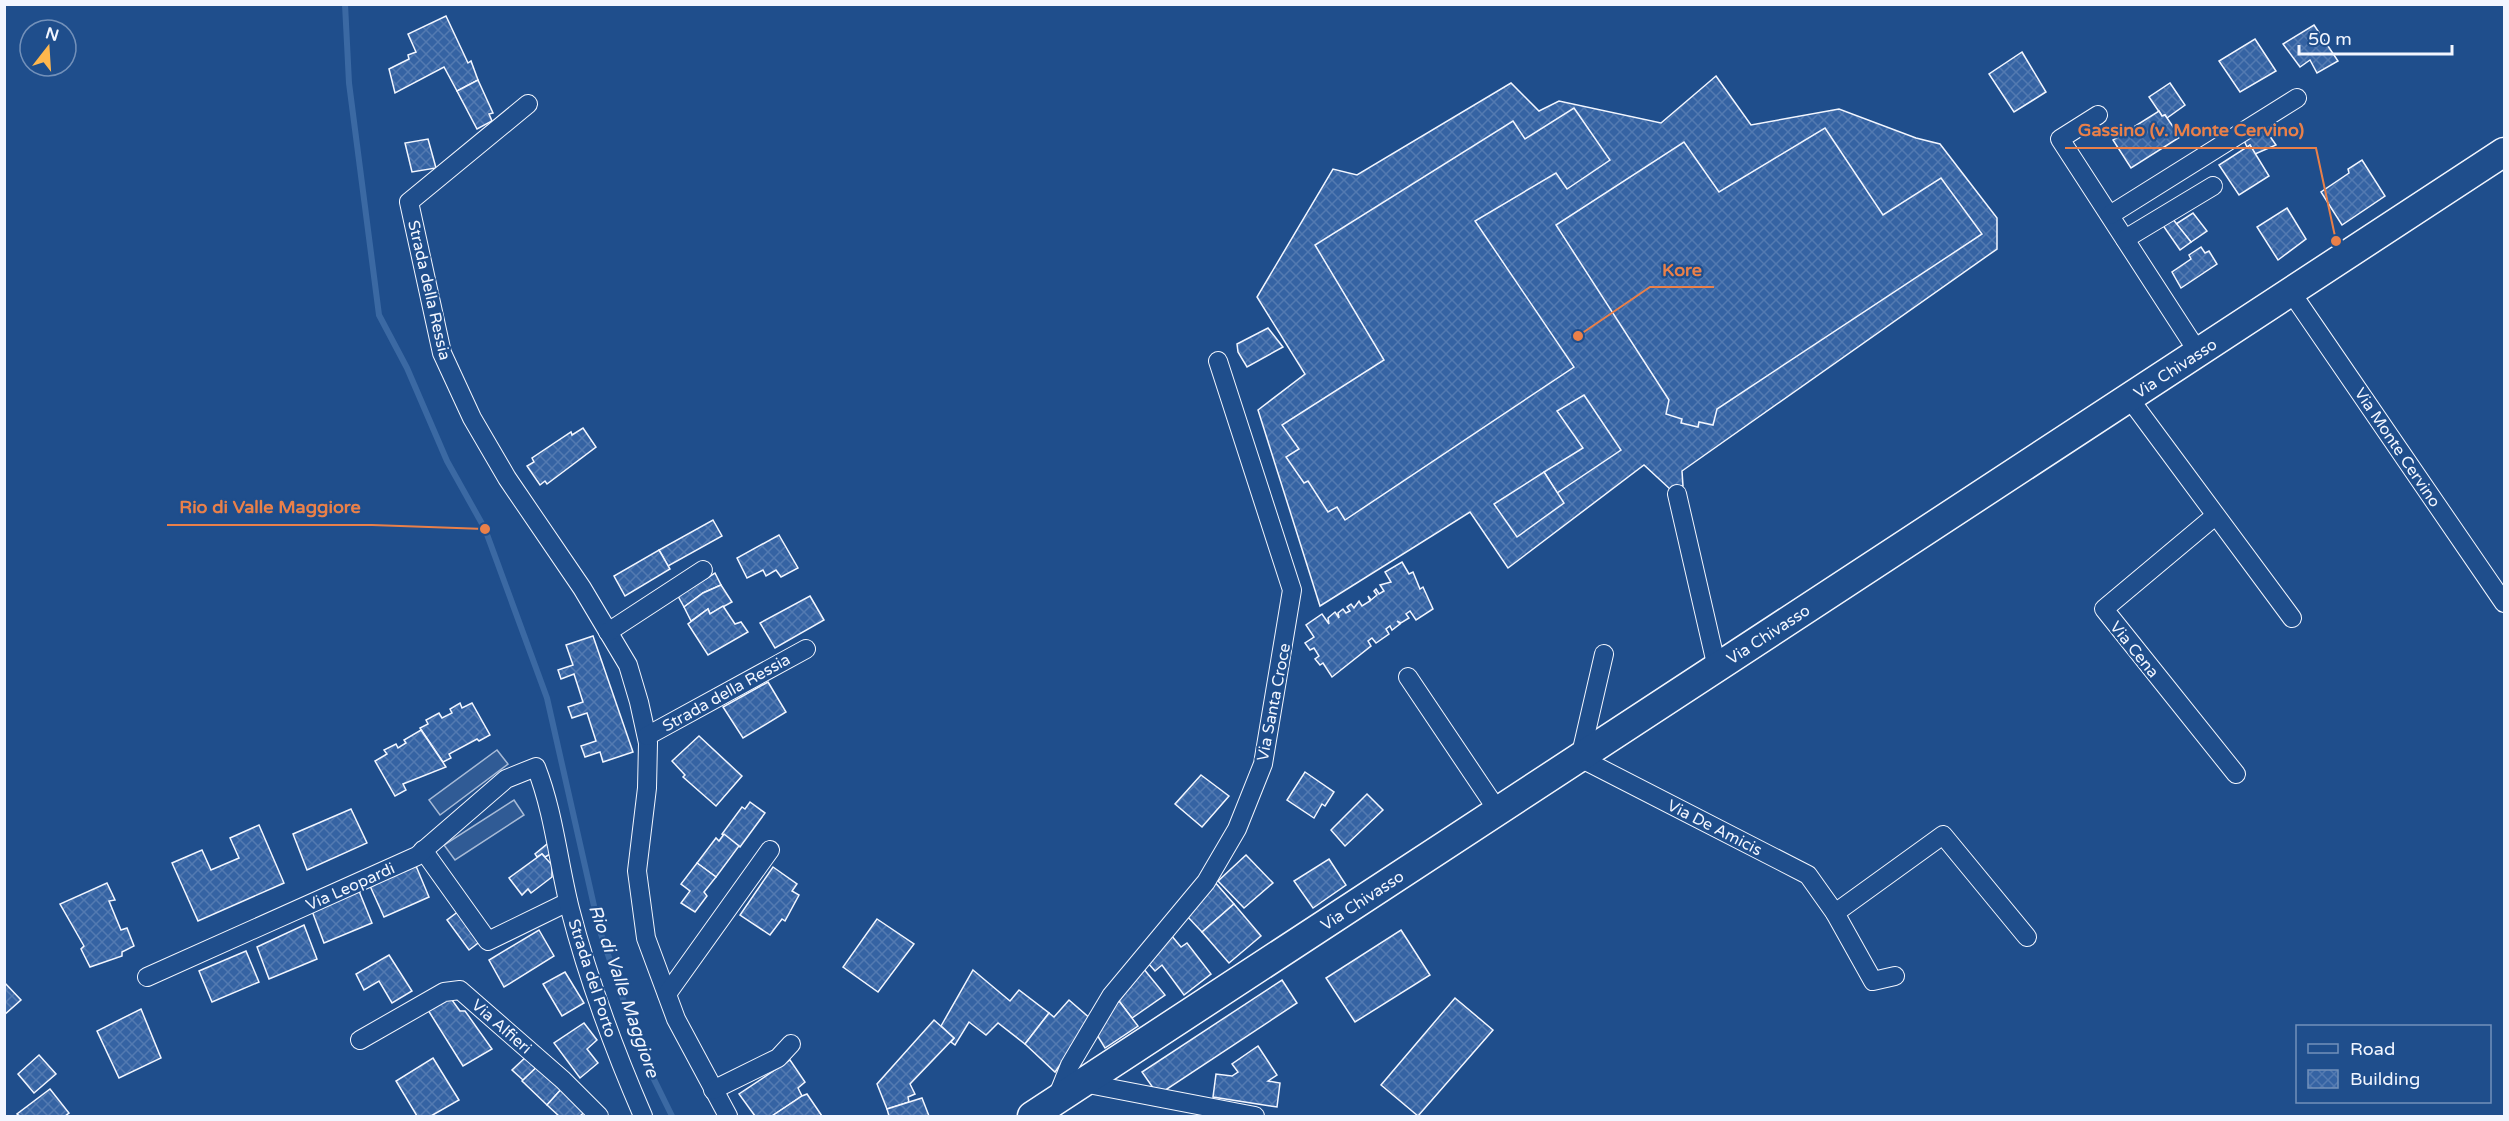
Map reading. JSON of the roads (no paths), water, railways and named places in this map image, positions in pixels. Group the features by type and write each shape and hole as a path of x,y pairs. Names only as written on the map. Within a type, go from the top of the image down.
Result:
{"main road":[{"name":"Via Chivasso","path":"1044,1109 2505,152"}],"street":[{"path":"2110,215 2296,98"},
{"name":"Strada della Ressia","path":"528,104 409,202 442,353 472,418 507,478 582,588 628,665 646,736 647,788 637,871 646,938 676,1019 728,1116"},
{"path":"2098,115 2060,139 2198,352"},
{"path":"2125,239 2212,186"},
{"name":"Via Monte Cervino","path":"2291,292 2505,603"},
{"name":"Via Santa Croce","path":"1044,1109 1111,996 1206,882 1237,829 1263,764 1292,590 1218,361"},
{"path":"2129,398 2292,618"},
{"path":"1677,494 1717,668"},
{"name":"Via Cena","path":"2215,516 2104,609 2236,774"},
{"path":"608,632 703,570"},
{"name":"Strada della Ressia","path":"646,736 806,649"},
{"path":"1580,758 1604,654"},
{"path":"1408,677 1498,811"},
{"name":"Via De Amicis","path":"1580,758 1808,875 1835,914 1873,981 1895,976"},
{"name":"Via Leopardi","path":"147,977 417,856 506,779 536,766"},
{"name":"Strada del Porto","path":"536,766 548,798 568,902 583,959 642,1116"},
{"path":"1835,914 1943,835 2027,937"},
{"path":"423,850 488,941 568,902"},
{"path":"667,994 770,850"},
{"name":"Via Alfieri","path":"360,1040 444,992 460,990 563,1080 598,1116"},
{"path":"713,1090 778,1058 790,1044"},
{"path":"1083,1083 1255,1116"}],"waterway":[{"name":"Rio di Valle Maggiore","path":"345,4 349,83 379,315 407,368 447,461 485,529 547,698 599,928 642,1055 672,1116"}],"place":[{"name":"Gassino (v. Monte Cervino)","path":"2336,241"},
{"name":"Kore","path":"1578,336"},
{"name":"Rio di Valle Maggiore","path":"485,529"}]}
